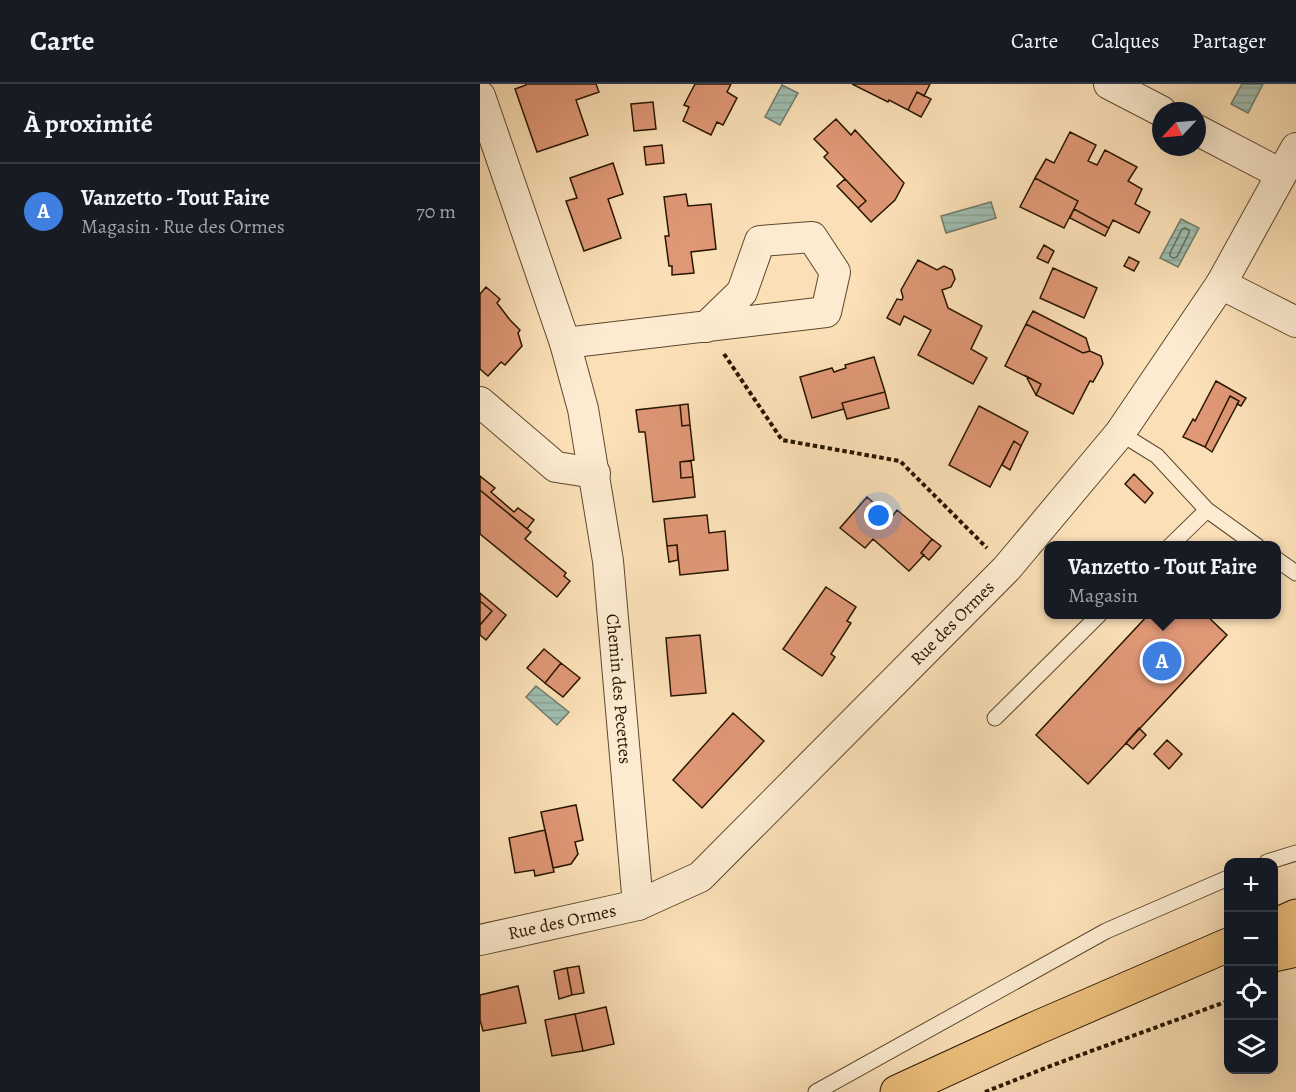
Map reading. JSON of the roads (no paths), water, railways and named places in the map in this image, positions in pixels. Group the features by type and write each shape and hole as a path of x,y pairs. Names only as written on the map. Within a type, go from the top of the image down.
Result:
{"main road":[{"path":"1278,924 1296,916"},
{"path":"897,1092 1034,1029 1224,947"},
{"path":"1278,954 1296,950"},
{"path":"1034,1029 1224,970"}],"street":[{"path":"1109,84 1152,106"},
{"name":"Chemin des Pecettes","path":"480,96 565,343 583,409 609,561 639,905"},
{"path":"1206,135 1281,174"},
{"name":"Rue des Ormes","path":"480,940 639,905 700,877 1007,568 1120,434 1221,284 1296,148"},
{"path":"1221,284 1296,322"},
{"path":"565,343 706,327"},
{"path":"480,402 556,467 595,473"}],"lane":[{"path":"1120,434 1157,456 1207,510 1250,541"},
{"path":"1175,541 1207,510"},
{"path":"1281,562 1296,573"},
{"path":"995,718 1096,619"},
{"path":"1278,859 1296,853"},
{"path":"816,1092 1106,931 1224,880"}],"water":[{"path":"1242,84 1263,84 1248,113 1231,104"},
{"path":"782,85 798,93 780,125 765,117"},
{"path":"991,202 996,218 946,233 941,216"},
{"path":"1181,219 1199,228 1178,267 1160,258"},
{"path":"536,686 569,712 557,725 526,697"}],"place":[{"name":"Vanzetto - Tout Faire","path":"1162,661"}]}
